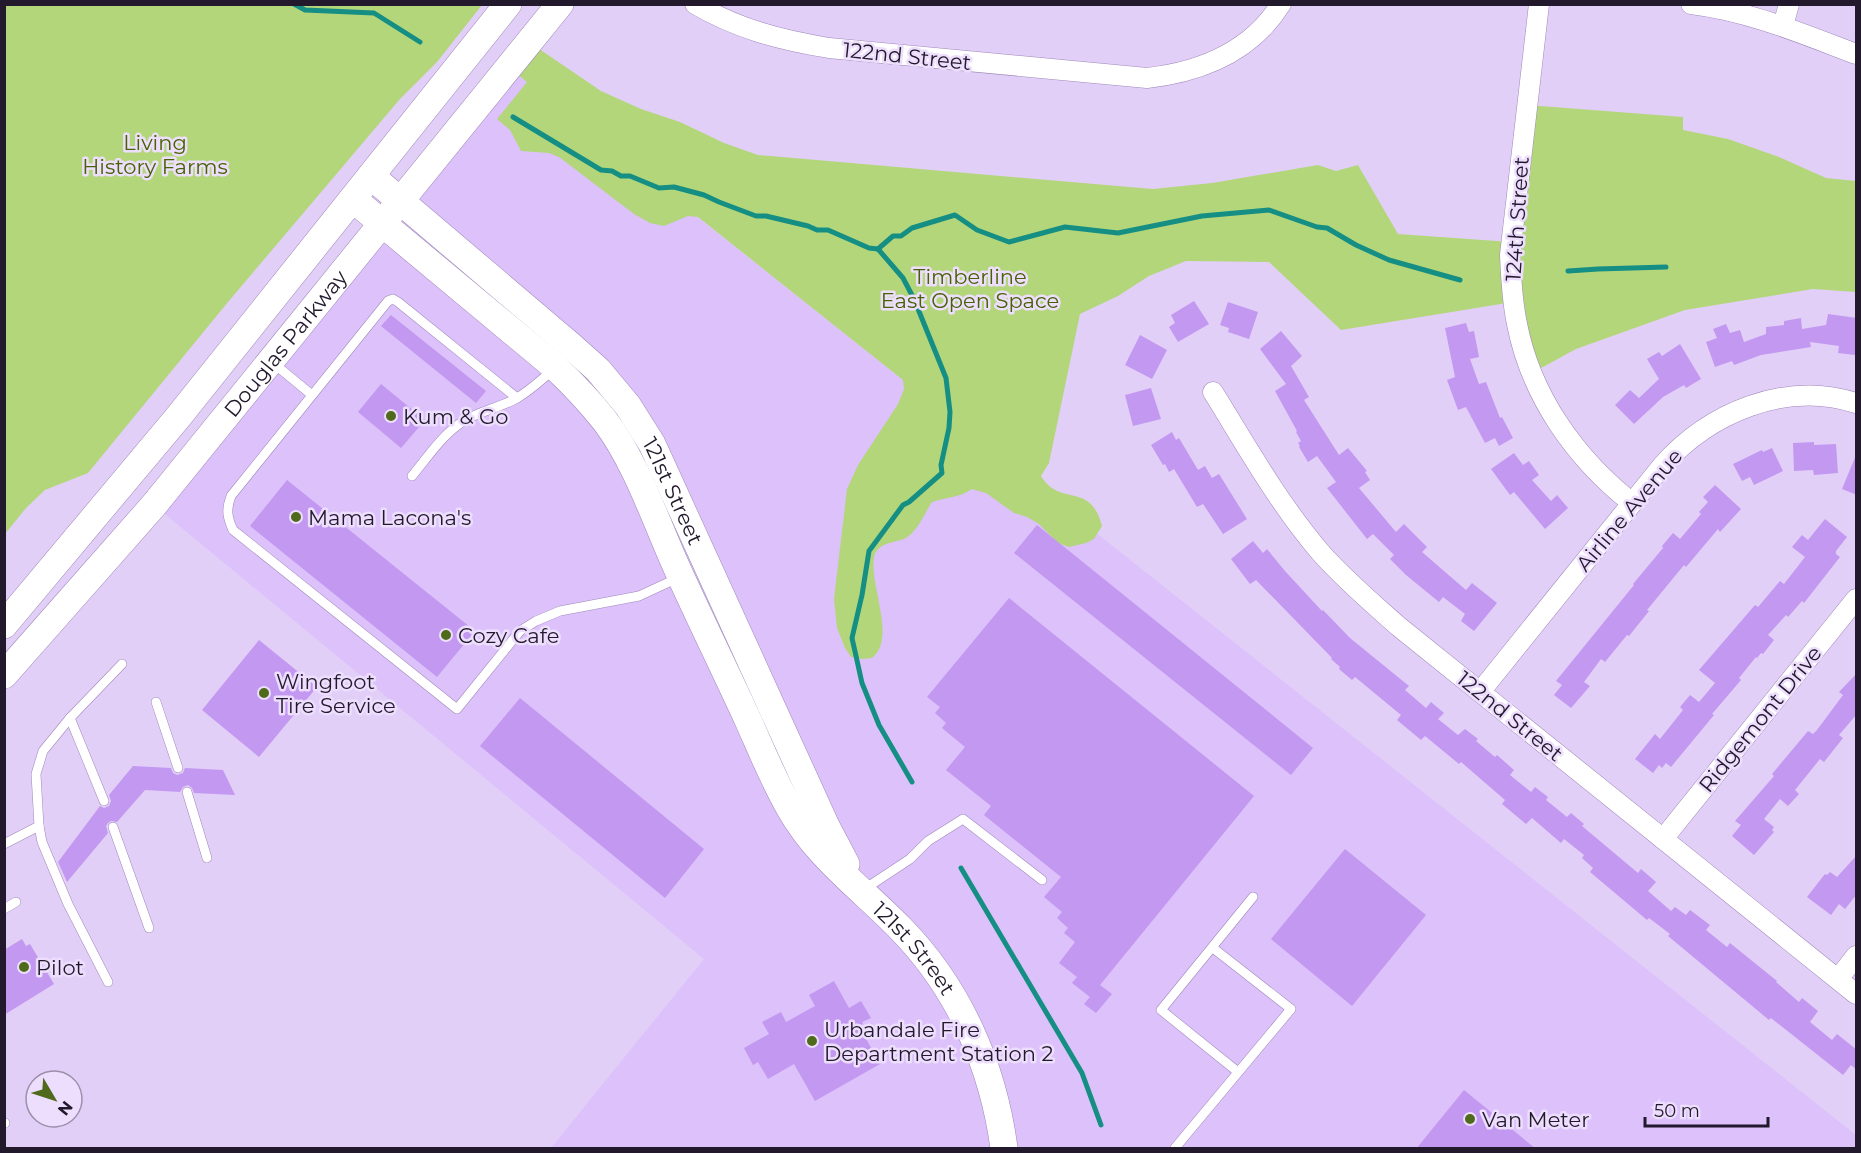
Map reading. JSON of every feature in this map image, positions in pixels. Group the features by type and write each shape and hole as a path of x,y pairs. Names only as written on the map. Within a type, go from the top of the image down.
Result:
{"street":[{"name":"Douglas Parkway","path":"4,625 126,481 508,4"},
{"name":"Douglas Parkway","path":"4,675 154,505 560,4"},
{"name":"122nd Street","path":"695,4 747,29 786,41 829,48 1147,78 1197,69 1220,59 1241,46 1260,29 1281,4"},
{"name":"124th Street","path":"1539,4 1510,255 1511,288 1517,324 1525,356 1553,416 1575,448 1600,475 1632,503"},
{"path":"1691,4 1783,26 1857,54"},
{"path":"1783,26 1790,4"},
{"name":"121st Street","path":"371,176 598,370 628,406 652,444 694,572 789,808 813,843 901,929 927,958 955,1000 970,1027 986,1065 1004,1149"},
{"name":"121st Street","path":"353,199 578,389 606,422 694,572"},
{"name":"122nd Street","path":"1213,392 1285,507 1322,553 1372,604 1857,994"},
{"name":"Airline Avenue","path":"1480,692 1632,503 1673,454 1693,435 1721,418 1746,407 1773,400 1824,397 1857,403"},
{"name":"Ridgemont Drive","path":"1663,839 1857,599"},
{"path":"1838,979 1857,956"}],"lane":[{"path":"517,398 398,302 393,299 388,300 231,496 226,513 228,520 233,530 457,709 520,631 536,621 560,611 639,596 694,572"},
{"path":"270,361 312,395"},
{"path":"412,476 443,438 459,424 470,417 517,398 555,368"},
{"path":"108,982 68,904 42,842 36,774 43,751 70,718 122,664"},
{"path":"156,702 178,768"},
{"path":"70,718 104,801"},
{"path":"187,792 207,858"},
{"path":"861,891 910,859 928,841 963,819 1042,880"},
{"path":"4,844 39,826"},
{"path":"113,827 149,928"},
{"path":"1238,1072 1161,1010 1253,897"},
{"path":"4,909 16,902"},
{"path":"1175,1149 1292,1009 1213,948"}],"shaded area":[{"path":"508,67 1856,1135 1856,1148 551,1148 704,959 154,505"}],"green space":[{"name":"Living History Farms","path":"5,4 482,5 437,62 400,99 228,302 88,473 45,490 26,508 5,534"},
{"name":"Timberline East Open Space","path":"529,42 601,91 758,155 1153,189 1212,183 1318,165 1336,171 1358,165 1398,234 1511,242 1527,105 1683,117 1683,130 1728,139 1779,157 1826,178 1856,181 1856,292 1813,289 1685,310 1576,349 1532,373 1513,302 1341,330 1269,262 1186,261 1149,276 1118,296 1080,314 1049,463 1041,476 1057,491 1082,498 1090,503 1097,512 1102,526 1094,539 1069,547 1058,543 1039,524 1014,513 986,493 972,489 957,496 932,502 909,536 881,546 875,553 874,569 882,638 879,649 872,658 851,657 837,628 834,599 847,489 858,465 898,404 904,389 903,380 698,217 688,216 664,226 650,223 634,214 559,157 549,153 521,151 510,130 497,119 527,82 508,67"}],"building":[{"path":"1194,301 1209,324 1178,342 1169,327 1175,323 1171,315"},
{"path":"1228,302 1258,312 1249,339 1228,332 1229,328 1220,325"},
{"path":"1828,314 1857,318 1855,355 1838,353 1839,346 1810,342 1811,347 1761,355 1734,365 1732,361 1715,367 1706,342 1717,338 1713,329 1726,324 1730,333 1740,330 1744,342 1766,334 1766,327 1784,325 1784,321 1801,318 1802,329 1826,325"},
{"path":"391,315 486,391 476,403 381,326"},
{"path":"1466,323 1469,332 1474,331 1479,357 1470,359 1479,384 1486,382 1500,418 1502,417 1513,438 1499,446 1495,438 1485,443 1466,407 1458,410 1447,380 1455,377 1445,328"},
{"path":"1281,331 1302,356 1291,366 1309,397 1304,400 1339,455 1348,448 1367,471 1365,472 1370,480 1359,488 1396,532 1404,524 1427,547 1422,552 1466,590 1472,583 1497,603 1474,631 1461,621 1465,614 1443,597 1439,602 1406,575 1390,559 1394,555 1373,534 1367,539 1327,488 1336,482 1317,456 1308,462 1299,447 1298,443 1301,441 1297,431 1275,391 1286,384 1260,349"},
{"path":"1140,335 1167,350 1152,379 1125,365"},
{"path":"1680,344 1701,379 1686,388 1684,385 1663,397 1634,424 1615,405 1630,390 1639,398 1659,379 1647,359 1659,352 1662,356"},
{"name":"Kum & Go","path":"381,384 425,420 401,448 358,412"},
{"path":"1151,388 1161,419 1133,426 1125,395"},
{"path":"1172,432 1176,440 1179,438 1198,470 1205,466 1212,478 1219,474 1247,519 1223,534 1203,504 1197,507 1174,469 1169,472 1151,445"},
{"path":"1814,442 1814,445 1836,444 1838,473 1814,475 1813,470 1794,471 1793,443"},
{"path":"1772,448 1783,471 1754,485 1750,477 1742,481 1733,464 1762,450 1763,452"},
{"path":"1514,453 1523,465 1529,461 1539,475 1532,480 1551,501 1557,495 1568,508 1545,529 1514,492 1510,495 1491,469"},
{"path":"1857,455 1857,495 1842,489"},
{"path":"287,480 475,631 437,677 250,526"},
{"path":"1715,485 1741,509 1720,532 1718,529 1686,567 1684,565 1629,636 1627,635 1605,662 1601,659 1584,682 1590,686 1571,708 1554,695 1562,685 1556,681 1673,533 1680,539 1701,514 1699,512 1708,502 1703,497"},
{"path":"1825,519 1847,537 1836,551 1840,557 1804,603 1802,601 1788,617 1786,615 1768,635 1774,640 1763,654 1756,657 1739,678 1741,680 1712,714 1714,715 1671,767 1666,763 1662,768 1659,765 1653,773 1635,759 1655,734 1660,739 1683,710 1680,707 1690,695 1699,702 1715,683 1699,670 1755,605 1758,607 1780,581 1784,584 1805,557 1792,547 1802,535 1808,540"},
{"path":"1037,525 1313,748 1291,775 1014,553"},
{"path":"1253,541 1263,553 1267,549 1322,611 1350,638 1409,686 1405,690 1426,708 1431,702 1444,713 1438,719 1458,735 1465,729 1495,757 1497,755 1514,770 1510,775 1531,792 1535,787 1548,797 1546,800 1567,817 1571,813 1584,824 1582,826 1638,873 1641,869 1656,882 1648,891 1671,911 1675,907 1686,915 1690,910 1710,925 1706,930 1727,947 1730,943 1799,1002 1802,998 1818,1011 1810,1022 1832,1040 1837,1034 1857,1050 1857,1070 1851,1065 1843,1075 1771,1018 1769,1020 1668,936 1670,934 1649,918 1647,920 1590,872 1593,868 1582,858 1584,855 1564,839 1561,843 1532,818 1526,824 1502,804 1505,800 1461,762 1459,764 1425,736 1421,740 1397,720 1401,715 1355,677 1352,680 1339,669 1340,667 1332,658 1256,580 1250,584 1231,559"},
{"path":"1009,598 1254,796 1100,985 1112,994 1096,1013 1084,1004 1090,997 1072,983 1077,977 1059,963 1075,942 1064,933 1068,928 1057,918 1062,912 1044,897 1061,877 984,815 991,806 946,770 965,747 942,728 946,723 935,713 940,707 927,697"},
{"name":"Wingfoot Tire Service","path":"259,640 317,687 259,757 202,710"},
{"path":"1857,673 1857,714 1839,735 1843,738 1824,762 1820,759 1795,790 1799,794 1788,806 1780,799 1764,819 1774,827 1772,830 1774,832 1754,855 1732,836 1741,825 1735,821 1774,776 1772,774 1808,731 1813,734 1817,730 1843,695 1839,692"},
{"path":"520,698 704,849 665,898 480,746"},
{"path":"133,766 171,768 177,775 183,773 185,768 223,770 235,795 194,793 188,785 180,792 145,790 117,822 108,823 106,826 108,833 67,882 58,862 100,806 104,808 109,806 111,801 109,795"},
{"path":"1345,849 1426,915 1352,1006 1271,939"},
{"path":"1857,855 1857,894 1845,909 1839,904 1831,915 1807,897 1825,874 1830,872 1837,877"},
{"name":"Pilot","path":"22,939 26,946 30,944 54,984 4,1015 4,950"},
{"name":"Urbandale Fire Department Station 2","path":"834,981 849,1008 861,1001 871,1018 859,1026 880,1064 815,1101 794,1064 768,1079 758,1062 753,1065 744,1048 769,1034 762,1022 781,1012 786,1022 815,1006 809,995"},
{"name":"Van Meter","path":"1464,1090 1536,1149 1416,1149"}],"waterway":[{"path":"294,4 305,10 374,13 420,42"},
{"path":"513,117 601,170 612,171 621,176 630,176 659,188 674,187 704,195 756,216 766,216 817,230 828,230 869,248 878,249 893,236 901,236 912,228 955,215 977,230 1009,242 1065,227 1118,233 1202,216 1269,210 1317,227 1327,228 1356,245 1389,260 1460,280"},
{"path":"878,249 903,278 914,299 946,378 950,412 941,465 942,473 903,505 869,551 852,638 862,683 879,725 912,782"},
{"path":"1568,271 1666,267"},
{"path":"961,868 1082,1073 1101,1125"}],"place":[{"name":"Kum & Go","path":"391,416"},
{"name":"Mama Lacona's","path":"296,517"},
{"name":"Cozy Cafe","path":"446,635"},
{"name":"Wingfoot Tire Service","path":"264,693"},
{"name":"Pilot","path":"24,967"},
{"name":"Urbandale Fire Department Station 2","path":"812,1041"},
{"name":"Van Meter","path":"1470,1119"}]}
